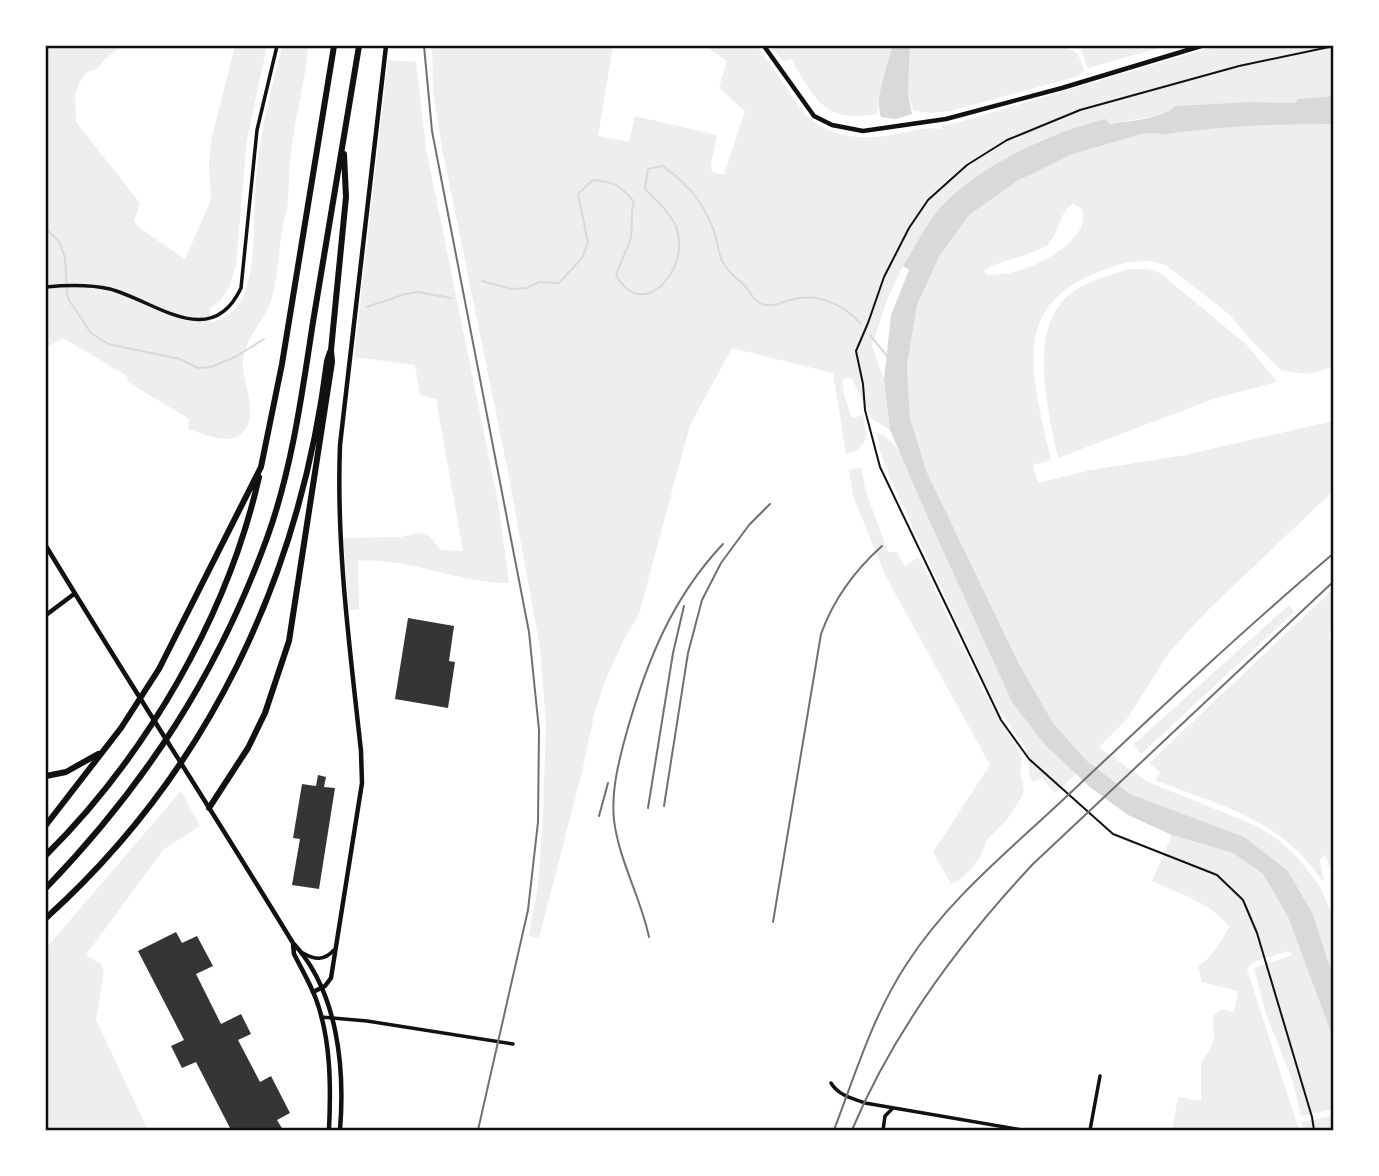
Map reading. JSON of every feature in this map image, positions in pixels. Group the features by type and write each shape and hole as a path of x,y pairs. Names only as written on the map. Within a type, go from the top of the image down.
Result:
{"highway":[{"path":"46,855 72,829 124,764 169,696 201,637 251,514 282,364 334,46"},
{"path":"46,888 84,848 143,776 193,700 225,639 267,537 283,485 298,418 359,46"},
{"path":"209,808 248,748 265,713 289,641 332,362 346,197 343,141"},
{"path":"46,918 100,865 158,794 199,736 249,642 275,582 303,488 331,350"},
{"path":"46,825 121,728 159,669 261,467"},
{"path":"46,776 66,772 103,752"}],"street":[{"path":"46,287 84,285 111,289 163,312 200,320 216,316 234,302 241,288 257,130 277,46"},
{"path":"313,992 322,988 331,978 362,783 339,546 338,500 340,445 386,46"},
{"path":"764,46 814,116 832,125 863,131 946,119 1062,88 1201,46"},
{"path":"46,546 322,988 332,1018 341,1082 340,1130"},
{"path":"46,615 74,594"},
{"path":"293,943 294,954 313,992 321,1017 329,1071 328,1130"},
{"path":"302,953 320,959 327,957 334,950"},
{"path":"321,1017 513,1044"},
{"path":"1090,1130 1100,1076"},
{"path":"831,1083 846,1097 892,1109 987,1128 1022,1130"},
{"path":"883,1130 885,1116 892,1109"}],"path":[{"path":"1314,1130 1257,933 1243,900 1217,876 1114,834 1082,809 1029,759 1001,720 880,467 865,410 856,351 884,277 909,228 928,200 967,165 1007,140 1080,110 1239,66 1334,46"}],"shaded area":[{"path":"46,46 124,46 106,58 98,68 86,73 79,83 75,94 76,122 140,203 134,222 185,259 211,200 211,140 235,46 267,46 247,140 236,264 230,285 221,300 210,309 210,323 236,308 249,279 260,145 282,46 308,46 292,145 288,203 274,289 269,305 245,350 243,367 250,403 249,420 246,428 234,438 218,438 188,429 189,419 128,382 127,376 63,338 46,348"},
{"path":"432,46 613,46 598,136 629,142 635,116 717,135 711,163 712,172 724,175 745,111 719,88 727,61 705,46 757,46 805,114 816,123 839,134 863,137 940,129 944,125 1217,46 1333,46 1333,96 1298,99 1295,103 1247,102 1175,106 1160,115 1109,124 1085,124 1042,140 1005,159 962,188 927,226 903,266 887,300 872,346 884,380 890,430 871,418 852,379 846,377 842,381 852,418 863,415 865,440 854,451 846,454 833,373 732,348 690,425 639,614 624,639 595,711 539,938 529,936 538,885 543,817 546,723 540,648 509,477 442,148 433,92"},
{"path":"770,46 892,46 877,114 844,115 823,105 807,86 791,59 783,61"},
{"path":"892,46 910,46 908,94 912,114 896,119 881,117 879,110 880,92"},
{"path":"910,46 1063,46 1078,54 1084,70 1079,76 950,111 914,111 908,94"},
{"path":"1077,46 1166,46 1088,68 1081,49"},
{"path":"388,60 416,62 426,148 498,502 509,583 472,579 396,563 358,561 359,610 349,610 343,538 401,537 419,533 429,536 441,550 463,551 436,399 420,395 415,365 354,357"},
{"path":"1333,96 1333,124 1247,126 1161,135 1142,134 1073,154 1017,181 969,215 939,257 917,305 907,365 910,418 926,470 1018,662 1053,723 1086,760 1130,794 1244,837 1287,870 1313,914 1333,977 1333,1038 1288,917 1263,874 1233,853 1172,835 1128,815 1091,788 1045,745 1012,702 890,430 884,380 891,315 909,270 903,266 941,207 956,192 996,164 1041,141 1106,119 1110,124 1145,119 1163,114 1175,106 1247,102 1295,103 1298,99"},
{"path":"1266,124 1333,124 1333,367 1307,374 1281,370 1230,315 1167,266 1139,261 1112,267 1066,289 1048,308 1037,329 1035,379 1051,460 1033,465 1038,483 1091,470 1185,455 1333,421 1333,491 1207,611 1170,651 1127,719 1099,747 1148,782 1257,826 1280,841 1297,857 1319,885 1333,916 1333,977 1313,914 1286,870 1182,815 1130,794 1086,760 1053,723 1018,662 926,469 910,418 907,365 917,305 939,257 969,215 1017,181 1073,154 1142,134 1161,135 1207,128","holes":["1073,203 1083,210 1082,225 1075,237 1053,255 1011,273 986,274 984,270 989,267 1047,245 1064,213"]},
{"path":"1130,269 1147,269 1160,273 1247,345 1277,382 1213,399 1058,458 1045,391 1045,343 1051,321 1062,302 1079,288"},
{"path":"877,433 883,434 898,449 921,502 1045,745 1076,774 1055,793 1042,778 1033,782 1026,749 993,700 890,478 879,449"},
{"path":"861,468 866,492 888,552 897,552 905,566 917,558 920,559 988,700 1021,754 1020,772 1024,790 1022,796 1009,817 987,840 973,867 951,884 933,852 990,765 885,575 853,496 849,470"},
{"path":"1333,589 1329,639 1334,643 1334,877 1325,854 1320,860 1324,883 1307,861 1269,829 1227,807 1155,780 1160,772 1149,763"},
{"path":"1289,605 1294,612 1141,754 1134,744"},
{"path":"181,791 200,826 163,850 86,955 101,964 104,971 96,1020 148,1130 46,1130 46,948"},
{"path":"1172,835 1233,853 1263,874 1288,917 1333,1038 1333,1109 1301,1116 1293,1082 1265,1011 1254,968 1293,955 1288,951 1253,962 1247,969 1299,1130 1172,1130 1178,1098 1201,1100 1201,1063 1214,1038 1213,1016 1221,1009 1234,1012 1238,991 1202,982 1198,966 1212,954 1229,927 1214,911 1204,905 1152,881"},
{"path":"1333,1116 1333,1130 1304,1130 1302,1122"}],"building":[{"path":"408,618 454,626 449,661 455,662 448,708 395,699"},
{"path":"318,775 326,777 324,787 335,788 319,889 292,885 300,839 293,838 302,784 316,786"},
{"path":"176,932 182,943 197,936 213,966 196,974 221,1024 241,1014 251,1034 238,1040 260,1082 271,1076 290,1113 277,1120 283,1130 231,1130 196,1062 182,1068 171,1046 184,1040 138,951"}],"waterway":[{"path":"482,281 512,289 527,288 539,282 559,283 582,258 588,243 578,194 593,180 616,185 634,202 631,237 616,275 627,289 639,294 652,292 671,273 679,242 670,216 645,189 648,169 663,166 696,197 712,225 723,263 756,300 767,305 804,298 822,299 847,311 861,324"},
{"path":"46,229 59,241 65,258 69,300 91,333 108,344 180,359 198,368 211,367 237,356 264,339"},
{"path":"367,307 418,292 451,298"},
{"path":"870,335 887,356"}],"railway":[{"path":"424,46 432,131 529,632 539,730 538,822 528,910 478,1130"},
{"path":"664,806 688,653 702,600 721,563 749,525 770,504"},
{"path":"649,937 617,835 613,809 616,775 643,680 663,632 689,586 723,544"},
{"path":"773,922 821,634 846,586 862,565 882,546"},
{"path":"834,1130 866,1046 894,984 941,918 981,876 1165,704 1334,553"},
{"path":"852,1130 908,1023 954,957 1006,894 1033,864 1334,581"},
{"path":"648,808 673,653 684,606"},
{"path":"599,816 608,783"}]}
